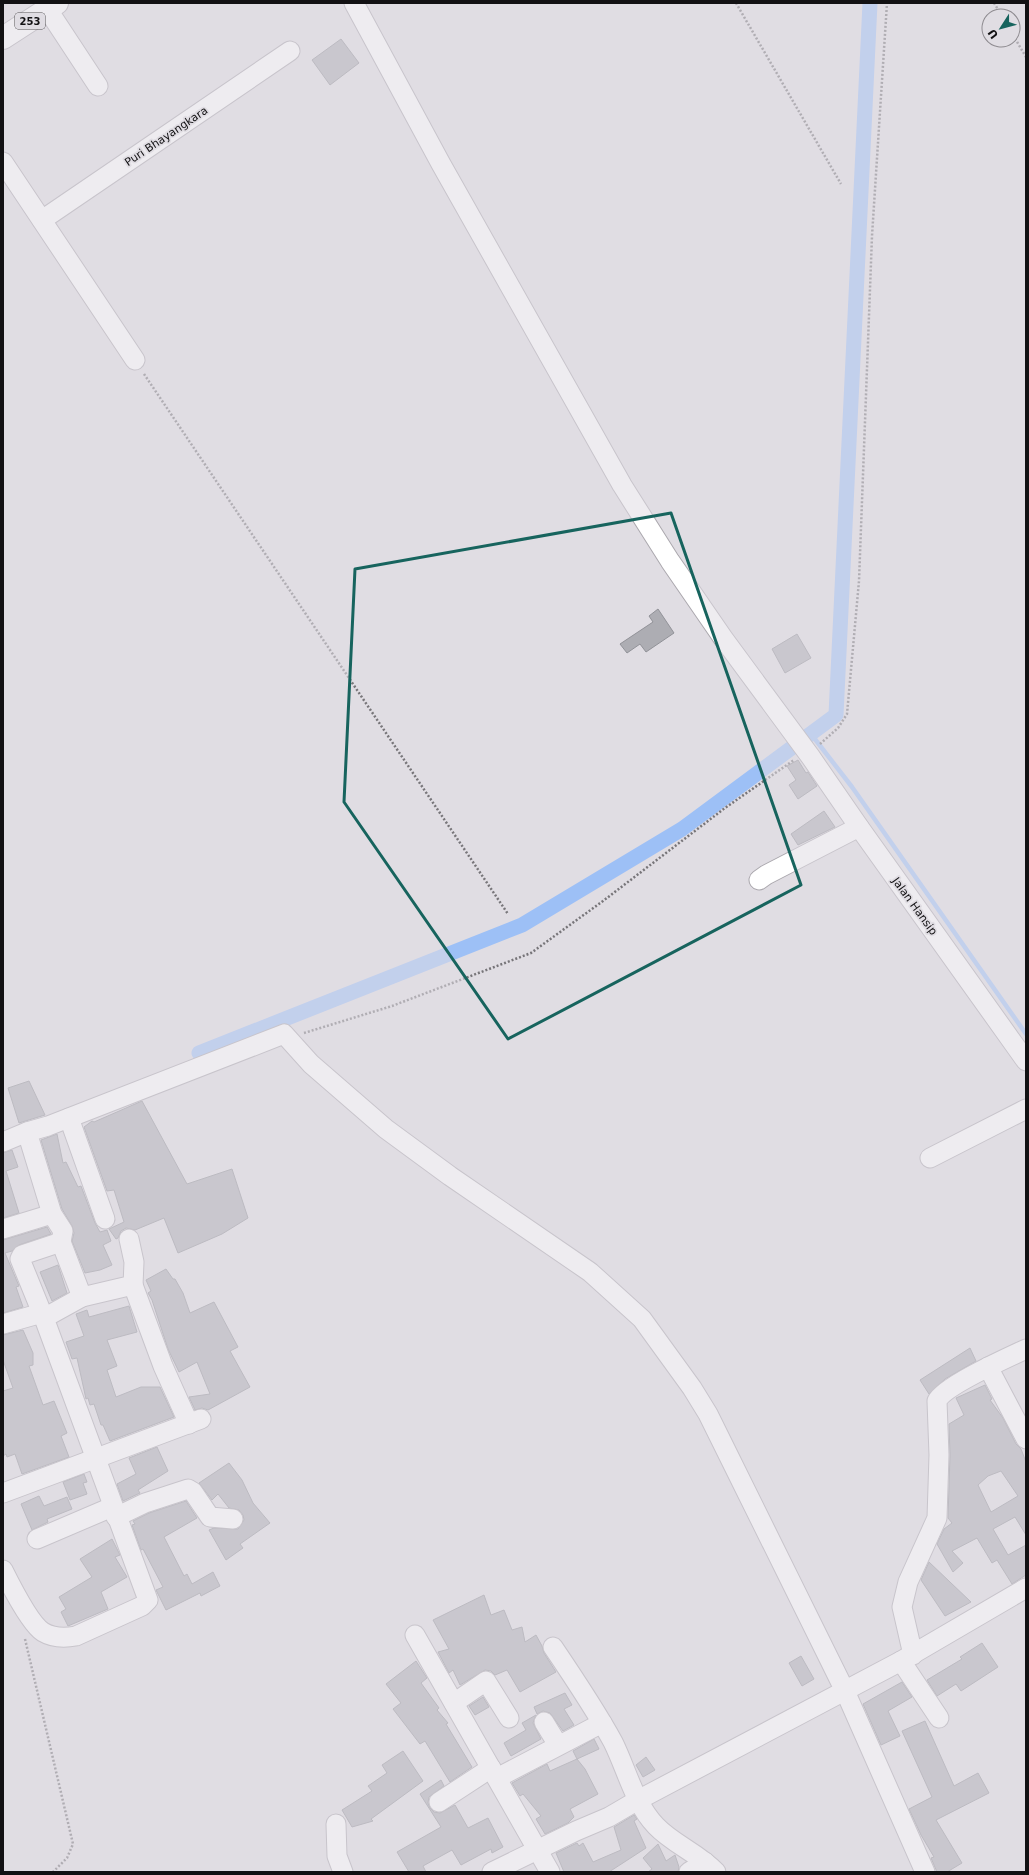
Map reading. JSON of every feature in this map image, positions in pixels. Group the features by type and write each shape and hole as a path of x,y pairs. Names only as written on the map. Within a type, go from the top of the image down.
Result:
{"main road":[{"name":"253","path":"3,38 52,7"}],"street":[{"name":"Jalan Hansip","path":"354,3 441,164 622,485 670,561 808,752 859,827 1025,1058"},
{"path":"52,7 98,86"},
{"name":"Puri Bhayangkara","path":"42,220 290,51"},
{"path":"3,162 135,360"},
{"path":"759,880 859,827"},
{"path":"3,1142 69,1118 278,1036 386,1129 450,1176 590,1272 642,1319 692,1388 708,1414 845,1691 925,1872"},
{"path":"930,1158 1026,1109"},
{"path":"69,1118 104,1219"},
{"path":"27,1132 52,1214 63,1231 62,1242 82,1297"},
{"path":"3,1229 52,1214"},
{"path":"3,1493 195,1422 163,1366 133,1285 134,1262 129,1239"},
{"path":"3,1570 14,1591 39,1629 49,1635 66,1638 76,1636 147,1603 147,1597 114,1512 43,1316 20,1259 22,1255 62,1242"},
{"path":"3,1324 43,1316 82,1297 133,1285"},
{"path":"939,1718 907,1658 902,1607 908,1582 937,1518 939,1455 937,1403 943,1394 988,1367 1026,1349"},
{"path":"988,1367 1026,1439"},
{"path":"37,1539 114,1512 188,1489 193,1492 210,1517 233,1519"},
{"path":"492,1872 538,1851 576,1831 609,1817 638,1800 907,1658 1026,1588"},
{"path":"415,1635 550,1872"},
{"path":"553,1647 578,1683 602,1723 621,1760 638,1800 655,1825 710,1867"},
{"path":"454,1703 486,1681 509,1718"},
{"path":"544,1722 558,1745"},
{"path":"439,1802 494,1773 558,1745 602,1723"},
{"path":"336,1824 337,1856 343,1872"},
{"path":"689,1872 710,1867"}],"path":[{"path":"736,3 841,184"},
{"path":"827,738 838,728 847,714 858,589 872,236 887,3"},
{"path":"1021,48 1026,57"},
{"path":"135,360 508,914"},
{"path":"278,1036 309,1033 399,1003 531,953 603,902 688,835 793,760 808,752"},
{"path":"25,1638 73,1844 67,1858 52,1872"}],"highlighted area":[{"path":"671,513 801,885 508,1039 344,802 355,569"}],"building":[{"path":"341,39 359,63 330,85 312,60"},
{"path":"658,609 674,633 646,652 640,644 627,653 620,644 653,622 649,616"},
{"path":"797,634 811,658 785,673 772,649"},
{"path":"798,760 806,773 808,772 817,786 798,799 789,785 796,780 787,766"},
{"path":"824,811 835,827 798,845 791,834"},
{"path":"29,1081 45,1115 19,1123 8,1088"},
{"path":"142,1101 187,1184 232,1169 248,1218 222,1234 178,1253 164,1218 135,1230 126,1228 121,1231 116,1239 109,1229 124,1222 114,1190 107,1191 84,1127 92,1121 94,1122"},
{"path":"57,1134 63,1163 66,1162 78,1187 81,1186 100,1232 107,1230 111,1241 103,1245 112,1265 100,1270 85,1273 72,1241 74,1233 72,1226 62,1209 41,1140"},
{"path":"12,1150 18,1167 6,1171 19,1213 3,1218 3,1153"},
{"path":"47,1227 51,1234 19,1245 12,1251 5,1253 19,1286 16,1287 23,1307 3,1313 3,1240"},
{"path":"58,1265 67,1293 52,1301 40,1272"},
{"path":"166,1269 173,1279 175,1279 183,1293 190,1313 214,1302 238,1347 230,1351 250,1387 208,1410 202,1408 195,1410 189,1397 210,1394 197,1362 179,1372 168,1349 152,1300 148,1293 151,1291 146,1280"},
{"path":"129,1306 137,1332 107,1340 117,1366 107,1370 116,1397 141,1387 160,1387 174,1417 110,1441 103,1425 101,1425 94,1404 90,1405 88,1398 86,1399 77,1358 72,1359 66,1342 84,1336 76,1314 87,1310 89,1317"},
{"path":"23,1330 33,1353 33,1365 29,1366 43,1405 54,1401 67,1433 61,1436 69,1457 22,1474 15,1454 7,1457 6,1454 3,1456 3,1391 13,1388 3,1360 3,1335"},
{"path":"970,1348 976,1361 945,1379 929,1394 920,1380"},
{"path":"985,1385 992,1399 990,1400 1003,1418 1016,1444 1021,1449 1026,1462 1026,1535 1015,1517 993,1529 1008,1555 1026,1545 1026,1575 1012,1584 997,1560 992,1563 977,1538 952,1551 963,1563 953,1572 937,1544 944,1529 952,1523 948,1518 950,1455 949,1424 964,1415 956,1398","holes":["1001,1471 1018,1496 991,1512 978,1485 988,1476"]},
{"path":"157,1447 168,1471 138,1490 140,1493 123,1501 117,1484 136,1474 129,1458"},
{"path":"229,1463 242,1480 253,1503 270,1523 240,1544 243,1548 226,1560 209,1530 214,1528 238,1529 244,1520 243,1515 239,1510 229,1508 218,1494 212,1500 199,1483"},
{"path":"84,1474 87,1482 83,1483 87,1494 70,1500 63,1482"},
{"path":"39,1496 44,1506 67,1497 72,1509 47,1519 48,1522 32,1530 21,1504"},
{"path":"186,1501 197,1518 164,1537 184,1576 187,1574 192,1584 213,1572 220,1586 201,1596 200,1593 166,1610 156,1590 163,1587 143,1549 141,1550 132,1525 135,1524 133,1521 149,1513"},
{"path":"112,1539 120,1555 115,1557 127,1577 101,1592 108,1609 68,1626 61,1612 66,1609 59,1597 92,1577 80,1559"},
{"path":"929,1562 971,1602 945,1616 921,1580"},
{"path":"484,1595 491,1615 504,1610 512,1630 522,1627 525,1642 536,1635 544,1653 556,1672 520,1692 507,1670 495,1675 491,1671 485,1670 460,1685 453,1670 449,1673 438,1652 449,1649 433,1620"},
{"path":"982,1643 998,1667 961,1691 956,1684 937,1696 927,1680 962,1659 960,1657"},
{"path":"801,1656 814,1679 802,1686 789,1663"},
{"path":"416,1661 427,1678 421,1683 439,1708 437,1710 448,1723 446,1724 472,1767 450,1782 425,1741 420,1744 393,1709 401,1703 386,1684"},
{"path":"902,1682 912,1697 888,1711 900,1736 881,1745 863,1704"},
{"path":"565,1693 572,1705 564,1709 574,1725 563,1731 550,1713 543,1711 537,1714 534,1707"},
{"path":"483,1697 489,1707 475,1715 469,1706"},
{"path":"536,1715 533,1723 541,1739 511,1756 504,1743 526,1730 522,1723"},
{"path":"925,1721 954,1786 978,1773 989,1793 936,1820 962,1863 947,1872 937,1872 931,1858 934,1857 921,1835 909,1809 932,1797 902,1731"},
{"path":"594,1739 599,1749 577,1759 573,1751"},
{"path":"403,1751 423,1781 371,1819 373,1821 352,1827 342,1810 372,1791 368,1786 387,1773 382,1765"},
{"path":"646,1757 655,1770 643,1777 636,1765"},
{"path":"577,1759 585,1769 598,1794 570,1809 574,1817 568,1823 545,1834 536,1819 541,1816 523,1794 520,1796 512,1783 547,1764 550,1771"},
{"path":"441,1780 444,1786 429,1797 428,1803 430,1808 434,1812 440,1813 455,1805 468,1828 488,1818 503,1847 492,1853 491,1849 461,1865 452,1850 423,1866 426,1872 409,1872 397,1852 441,1827 420,1794"},
{"path":"634,1815 637,1819 634,1821 646,1848 609,1872 564,1872 556,1853 577,1843 579,1846 583,1843 593,1862 621,1850 614,1827"},
{"path":"658,1844 666,1861 675,1855 679,1867 678,1872 648,1872 652,1869 643,1858"}],"waterway":[{"path":"199,1053 522,925 682,829 836,715 870,3"},
{"path":"811,734 852,787 1026,1034"}]}
